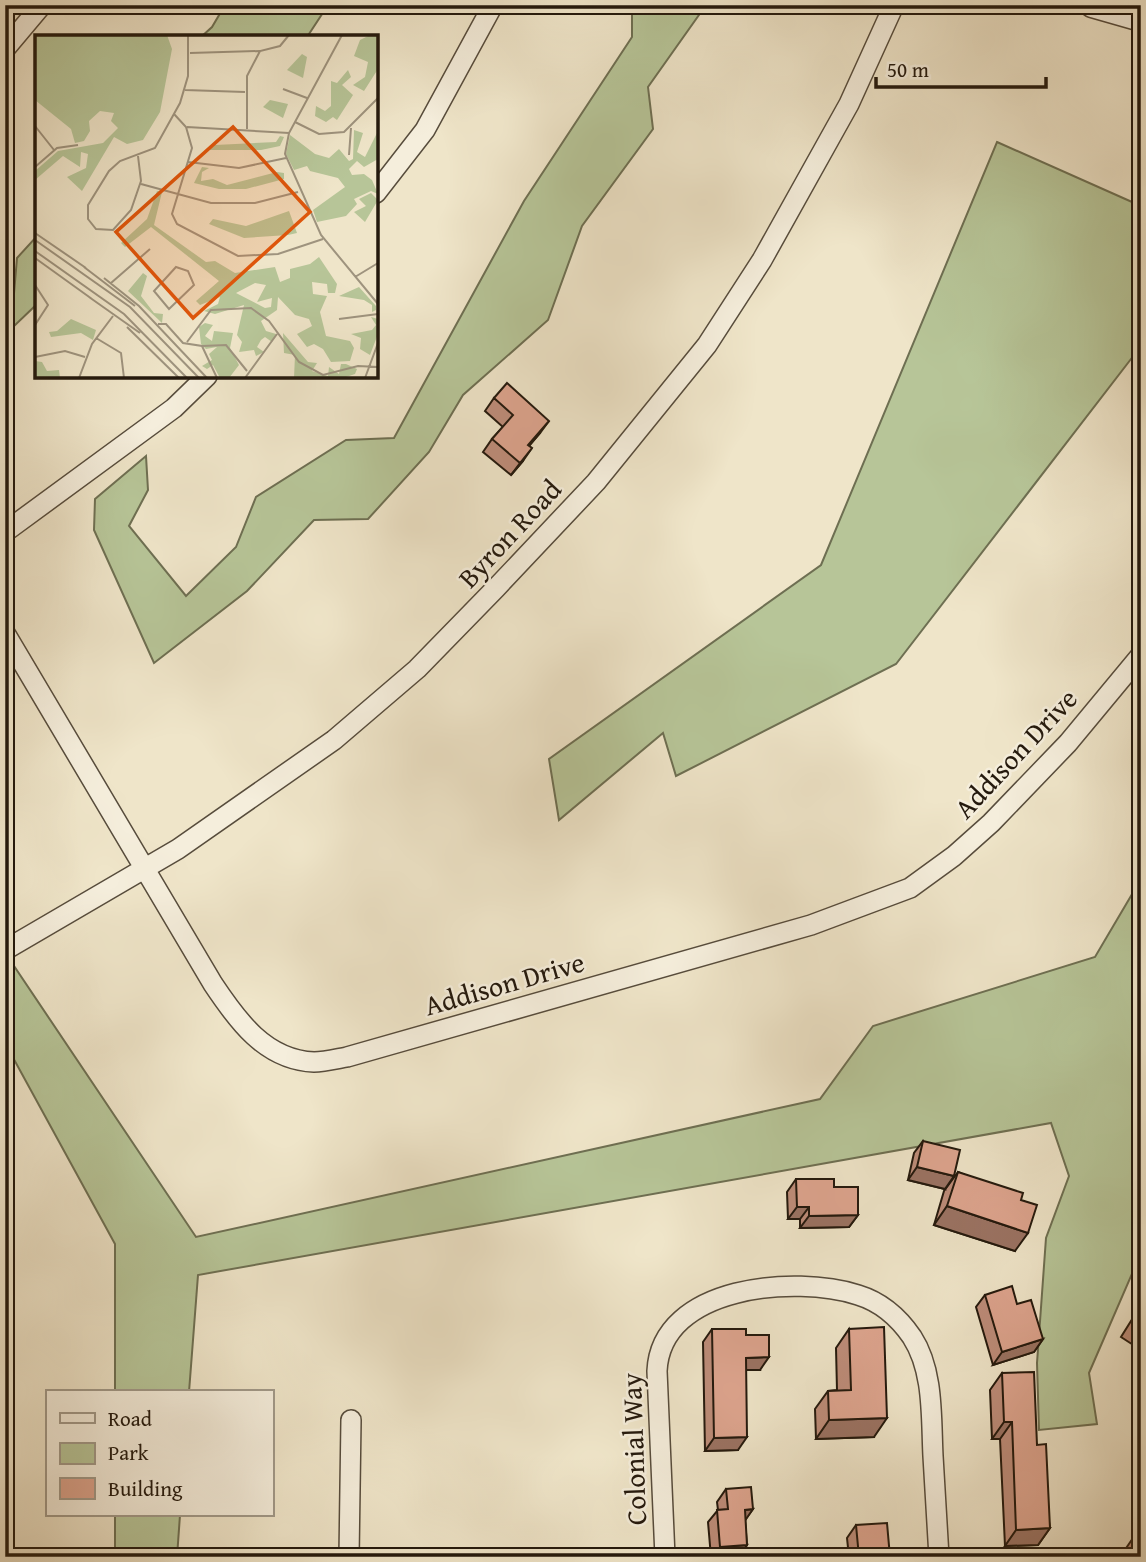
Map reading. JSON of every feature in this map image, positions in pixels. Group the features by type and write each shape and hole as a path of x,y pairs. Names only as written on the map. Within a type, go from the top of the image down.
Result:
{"street":[{"path":"5,49 42,5"},
{"path":"378,190 425,130 493,5"},
{"name":"Byron Road","path":"5,950 178,849 334,740 407,678 596,482 707,345 762,260 849,104 894,5"},
{"path":"1092,5 1141,19"},
{"path":"5,533 174,408 205,378"},
{"name":"Addison Drive","path":"5,634 213,984 240,1024 266,1046 290,1057 313,1062 347,1058 811,925 910,888 954,856 991,823 1068,743 1141,655"},
{"name":"Colonial Way","path":"665,1557 657,1356 672,1330 685,1315 704,1304 725,1296 768,1287 798,1287 830,1289 859,1295 880,1305 896,1317 913,1338 924,1365 930,1397 939,1557"},
{"path":"349,1557 351,1420"}],"green space":[{"path":"225,5 328,5 308,35 203,35 212,27"},
{"path":"632,5 706,5 648,87 653,129 582,226 548,320 463,395 429,452 368,519 314,520 247,591 154,663 94,530 95,499 146,456 148,490 129,526 186,596 236,547 256,497 346,440 394,438 524,201 632,37"},
{"path":"997,142 1141,206 1141,346 896,664 676,776 663,733 559,820 549,759 821,565"},
{"path":"35,238 35,306 11,329 17,258"},
{"path":"1141,879 1141,1253 1089,1373 1097,1424 1039,1430 1037,1363 1046,1238 1069,1176 1051,1123 198,1275 189,1390 115,1390 115,1244 5,1043 5,966 12,963 196,1237 820,1099 873,1026 1095,957"},
{"path":"115,1516 180,1516 177,1557 115,1557"}],"building":[{"path":"507,383 549,421 528,445 532,448 520,463 492,439 513,415 494,398"},
{"path":"923,1141 960,1150 954,1176 917,1167"},
{"path":"958,1172 1023,1193 1021,1200 1037,1205 1028,1233 947,1206"},
{"path":"796,1179 834,1179 834,1187 858,1187 858,1215 809,1216 809,1207 797,1207"},
{"path":"1012,1286 1017,1304 1031,1300 1043,1339 1002,1352 985,1295"},
{"path":"1141,1307 1141,1323 1134,1318"},
{"path":"884,1327 887,1418 829,1420 828,1391 851,1390 849,1329"},
{"path":"712,1329 746,1329 746,1335 769,1335 769,1357 746,1358 747,1437 714,1438"},
{"path":"1034,1372 1037,1445 1046,1444 1050,1528 1016,1530 1012,1422 1004,1422 1002,1373"},
{"path":"751,1487 753,1509 745,1510 747,1545 720,1547 717,1510 728,1509 726,1489"},
{"path":"887,1523 890,1557 859,1557 856,1525"},
{"path":"1133,1538 1141,1538 1141,1557 1135,1557"}]}
